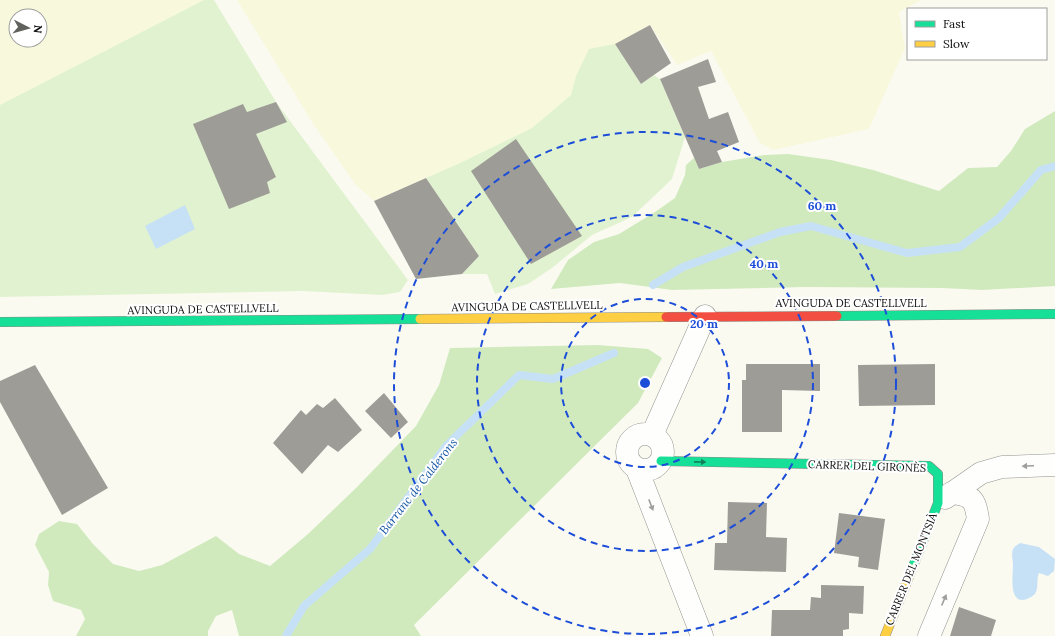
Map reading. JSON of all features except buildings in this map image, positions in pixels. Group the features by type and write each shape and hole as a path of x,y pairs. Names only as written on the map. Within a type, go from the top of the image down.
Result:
{"street":[{"name":"AVINGUDA DE CASTELLVELL","path":"0,322 1055,314"},
{"path":"652,435 705,316"},
{"path":"646,434 657,438 661,444 663,456 661,462 653,469 648,471 637,469 632,465 627,454 630,442 640,435 646,434"},
{"name":"CARRER DEL GIRONÈS","path":"661,462 929,466 938,474 944,498"},
{"path":"944,498 981,473 1002,467 1055,465"},
{"path":"637,469 702,636"},
{"path":"929,636 978,519 976,505 964,494 944,498"},
{"name":"CARRER DEL MONTSIÀ","path":"885,636 944,498"}],"green space":[{"path":"0,0 204,0 0,105"},
{"path":"204,0 214,0 276,102 408,280 400,292 382,295 302,291 0,297 0,105"},
{"path":"237,0 921,0 899,12 905,48 869,129 773,150 760,143 711,51 677,65 650,25 576,76 571,95 532,128 460,163 374,201 355,184 312,122"},
{"path":"615,44 641,84 654,75 660,79 685,137 672,179 632,217 592,235 552,268 528,284 495,294 487,274 462,274 479,256 426,178 532,128 571,95 576,76 589,49"},
{"path":"1055,111 1055,286 982,290 942,288 806,287 672,290 620,283 551,289 568,260 594,242 619,234 675,198 685,175 686,165 694,158 699,169 722,162 764,155 788,154 831,160 873,170 939,191 968,168 997,167 1011,151 1025,129"},
{"path":"598,345 648,349 662,358 638,403 414,625 421,636 239,636 232,610 216,616 208,631 208,636 76,636 85,619 81,610 53,601 48,585 49,572 35,545 39,534 59,521 77,524 93,544 113,564 139,571 162,565 216,536 239,554 270,566 308,534 355,489 416,426 439,385 450,348"}],"water":[{"path":"185,205 195,229 156,249 145,226"},
{"path":"1020,543 1039,547 1055,559 1054,571 1048,576 1039,573 1035,594 1027,599 1021,600 1014,594 1012,582 1012,551"}],"waterway":[{"name":"Barranc de Calderons","path":"653,285 683,267 780,232 811,226 907,253 960,247 999,218 1041,170 1055,166"},
{"name":"Barranc de Calderons","path":"286,636 304,606 370,549 446,446 519,375 553,379 614,353"}],"traffic: fast":[{"path":"837,316 1055,314"},
{"path":"0,322 420,319"},
{"path":"661,461 929,466 938,474 938,503 912,569"}],"traffic: slow":[{"path":"420,319 666,317"},
{"path":"885,636 912,569"}],"traffic: jam":[{"path":"666,317 837,316"}]}
